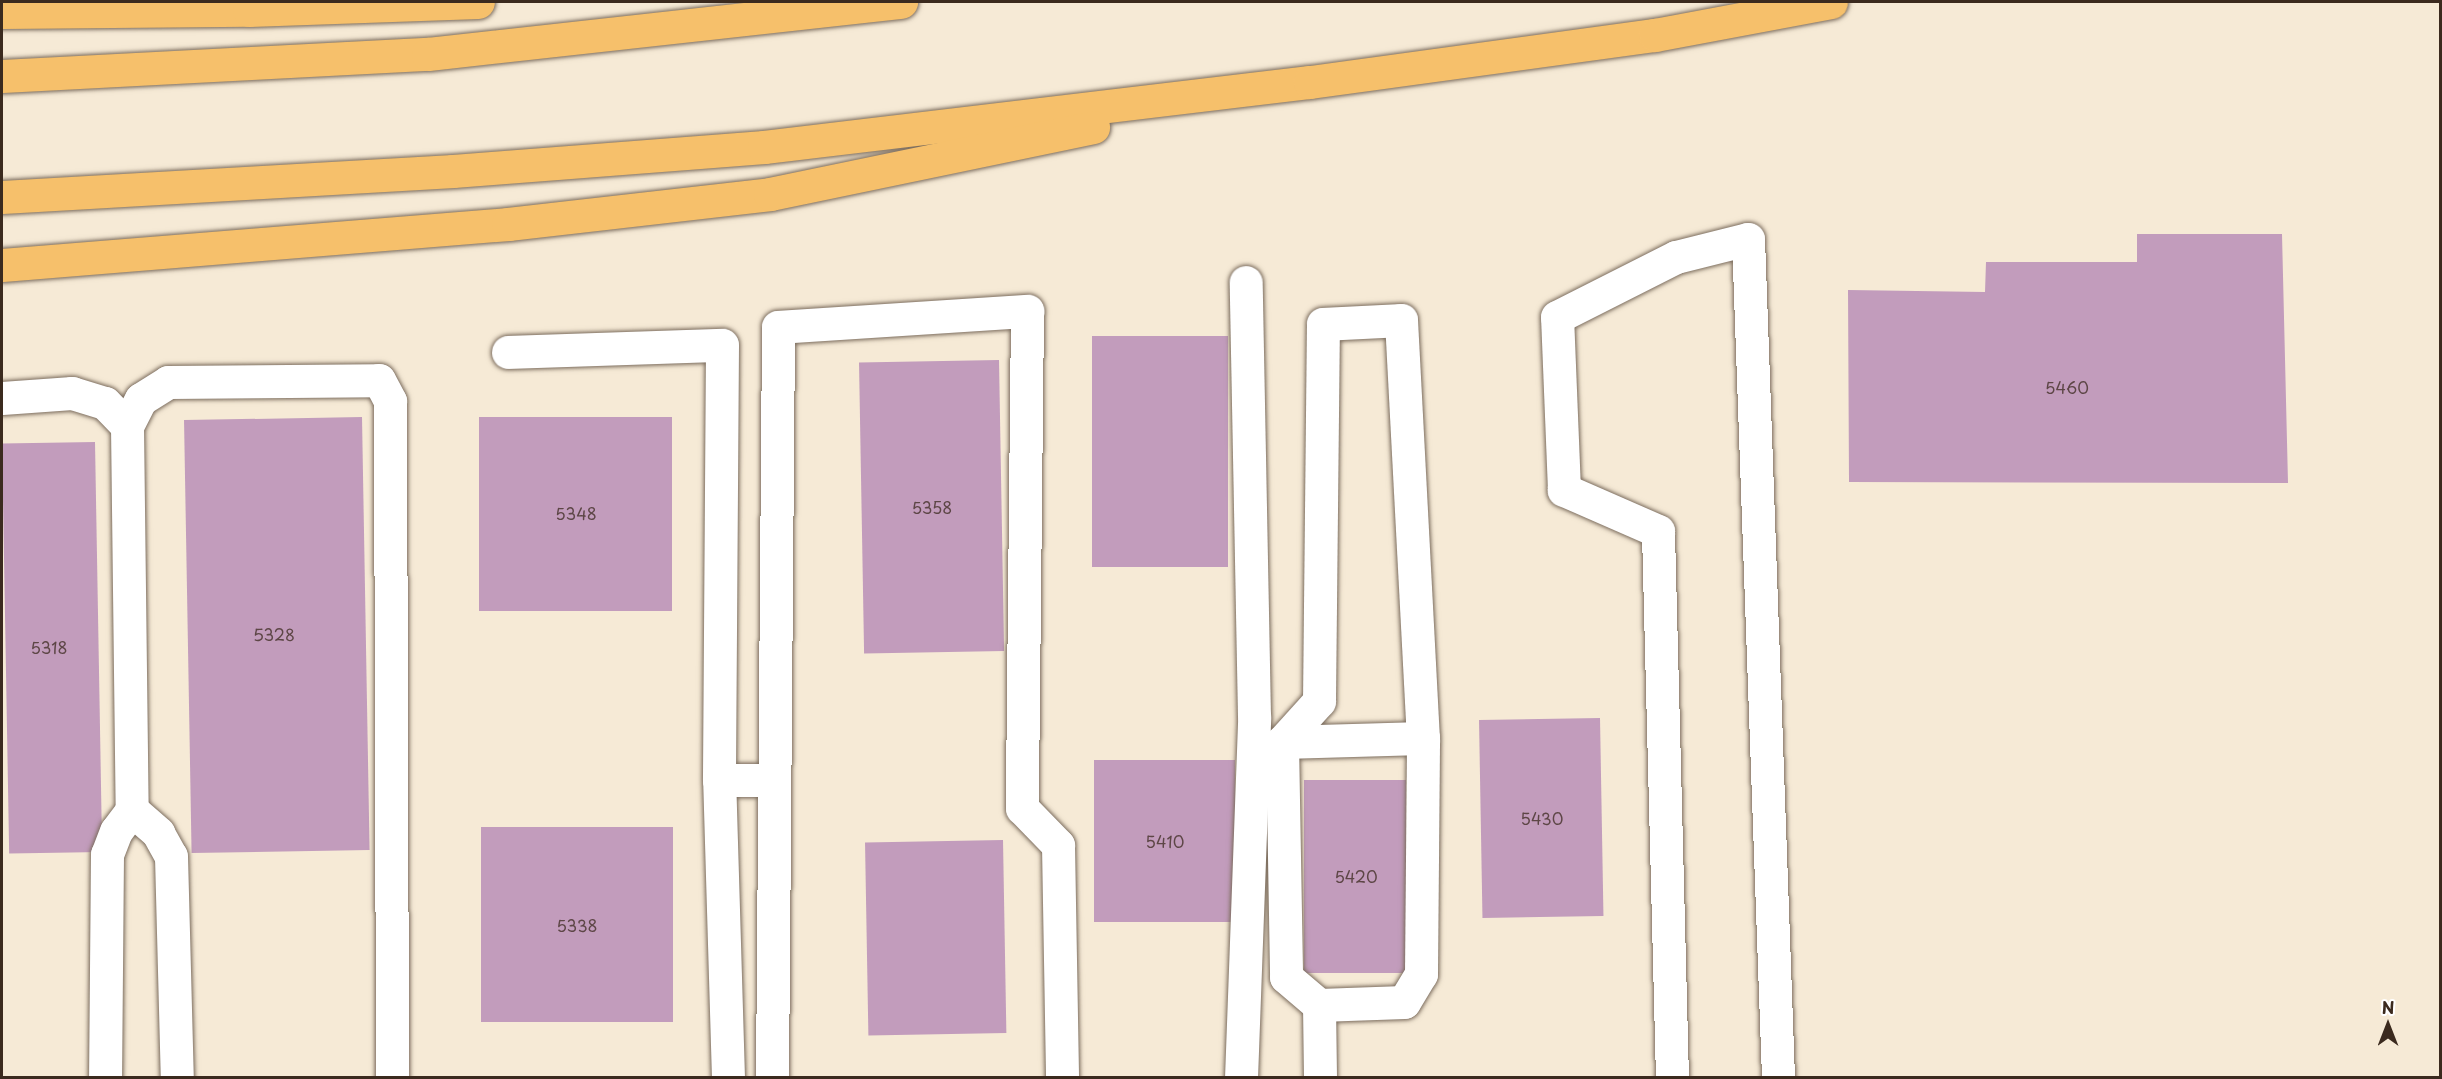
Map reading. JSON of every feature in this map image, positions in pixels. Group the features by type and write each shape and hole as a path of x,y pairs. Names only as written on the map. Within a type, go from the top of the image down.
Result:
{"highway":[{"path":"2,12 249,10 478,2"},
{"path":"2,76 428,54 901,2"},
{"path":"2,197 464,170 765,147 1310,82 1655,34 1831,2"},
{"path":"2,266 508,224 770,195 1310,82"}],"lane":[{"path":"1672,1077 1658,531 1564,490 1557,317 1676,257 1748,239 1778,1077"},
{"path":"1241,1077 1254,716 1246,282"},
{"path":"772,1077 778,327 1027,311 1022,808 1059,845 1062,1077"},
{"path":"1401,320 1423,738 1421,974 1404,1002 1319,1005 1286,977 1282,742 1318,701 1323,324 1401,320"},
{"path":"508,352 722,345 719,780 728,1077"},
{"path":"105,1077 107,854 116,831 132,810 127,426 141,399 168,382 379,380 390,400 392,1077"},
{"path":"2,398 72,393 105,403 127,426"},
{"path":"1282,742 1423,738"},
{"path":"719,780 774,780"},
{"path":"132,810 158,833 171,856 177,1077"},
{"path":"1319,1005 1320,1077"}],"building":[{"path":"2137,234 2282,234 2288,483 1849,482 1848,290 1985,292 1986,262 2137,262"},
{"path":"1092,336 1228,336 1228,567 1092,567"},
{"path":"999,360 1004,651 864,653 859,362"},
{"path":"362,417 370,850 192,853 184,420"},
{"path":"479,417 672,417 672,611 479,611"},
{"path":"95,442 102,852 9,854 2,444"},
{"path":"1600,718 1603,916 1482,918 1479,720"},
{"path":"1094,760 1235,760 1235,922 1094,922"},
{"path":"1304,780 1406,780 1406,973 1304,973"},
{"path":"481,827 673,827 673,1022 481,1022"},
{"path":"1003,840 1006,1033 868,1035 865,842"}]}
